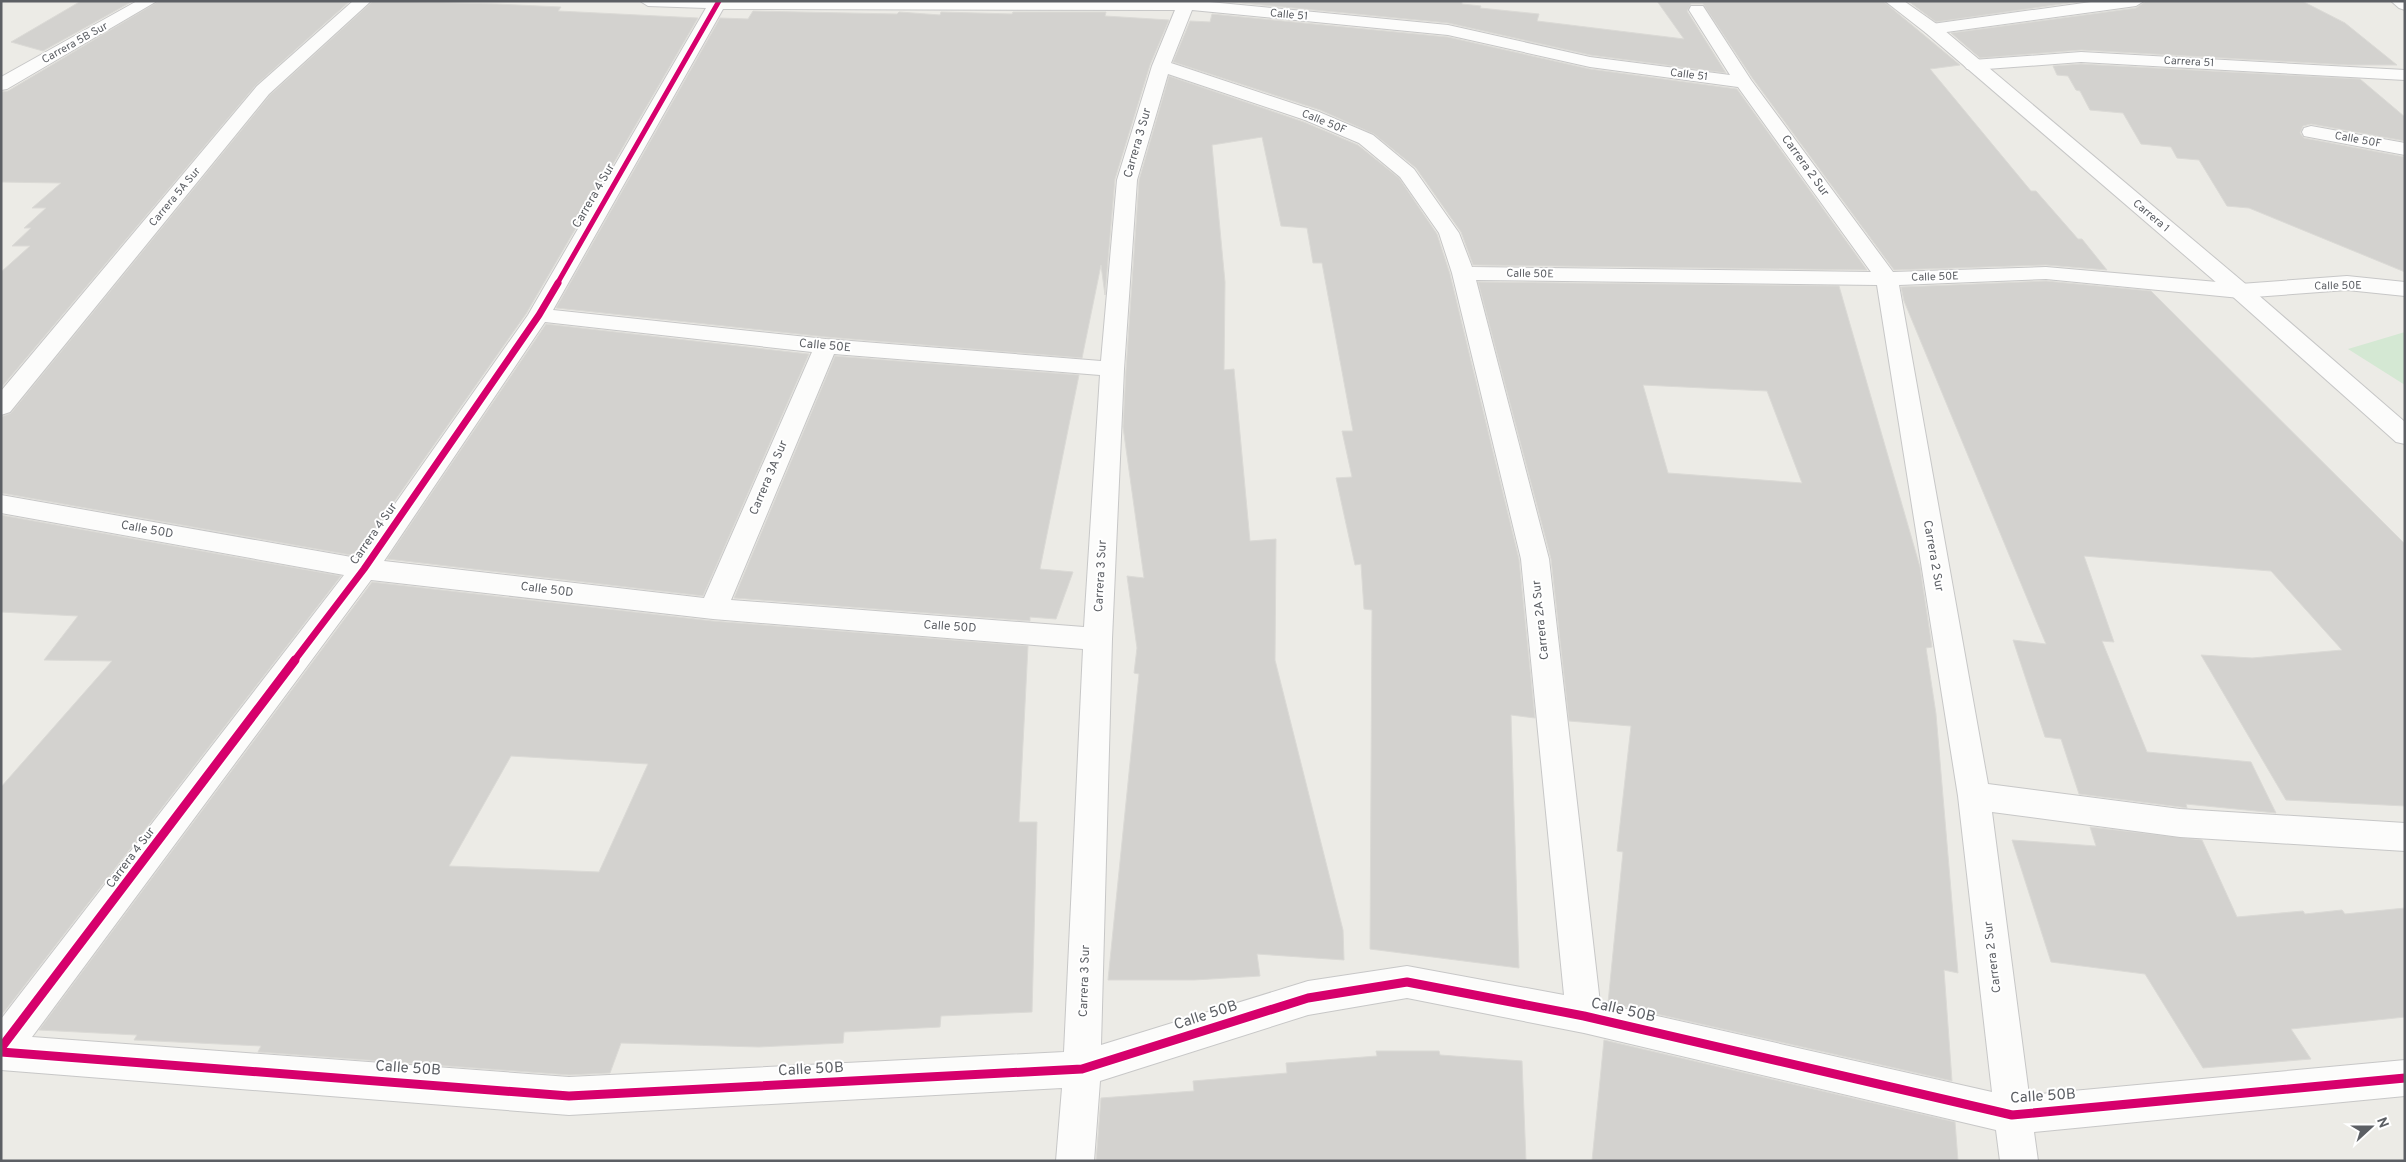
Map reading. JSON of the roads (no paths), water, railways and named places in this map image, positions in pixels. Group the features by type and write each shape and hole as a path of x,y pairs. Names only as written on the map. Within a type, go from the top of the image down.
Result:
{"street":[{"name":"Carrera 5B Sur","path":"1,84 149,1"},
{"name":"Carrera 5A Sur","path":"1,407 263,90 364,1"},
{"name":"Calle 51","path":"648,1 718,3 1186,3 1448,30 1590,62 1744,82"},
{"name":"Carrera 1","path":"1893,1 1932,30 2240,291 2405,436"},
{"path":"1932,30 2136,1"},
{"path":"2398,1 2405,5"},
{"name":"Carrera 4 Sur","path":"1,1050 364,569 539,315 718,3"},
{"name":"Carrera 3 Sur","path":"1074,1161 1082,1070 1098,639 1112,369 1127,180 1161,66 1186,3"},
{"name":"Carrera 2 Sur","path":"1697,10 1744,82 1887,279 1974,796 2019,1161"},
{"name":"Carrera 51","path":"1973,65 2081,57 2405,75"},
{"name":"Calle 50F","path":"1161,66 1312,116 1366,139 1407,173 1449,233"},
{"name":"Calle 50F","path":"2311,132 2405,149"},
{"name":"Carrera 2A Sur","path":"1449,233 1463,272 1535,559 1584,1016"},
{"name":"Calle 50E","path":"1463,272 1887,279 2046,273 2240,291 2347,283 2405,289"},
{"name":"Calle 50E","path":"539,315 826,346 1112,369"},
{"name":"Carrera 3A Sur","path":"713,609 826,346"},
{"name":"Calle 50D","path":"1,504 364,569 713,609 1098,639"},
{"path":"1974,796 2180,823 2405,837"},
{"name":"Calle 50B","path":"1,1050 569,1096 1082,1070 1308,998 1407,982 1584,1016 2012,1115 2405,1078"}]}
